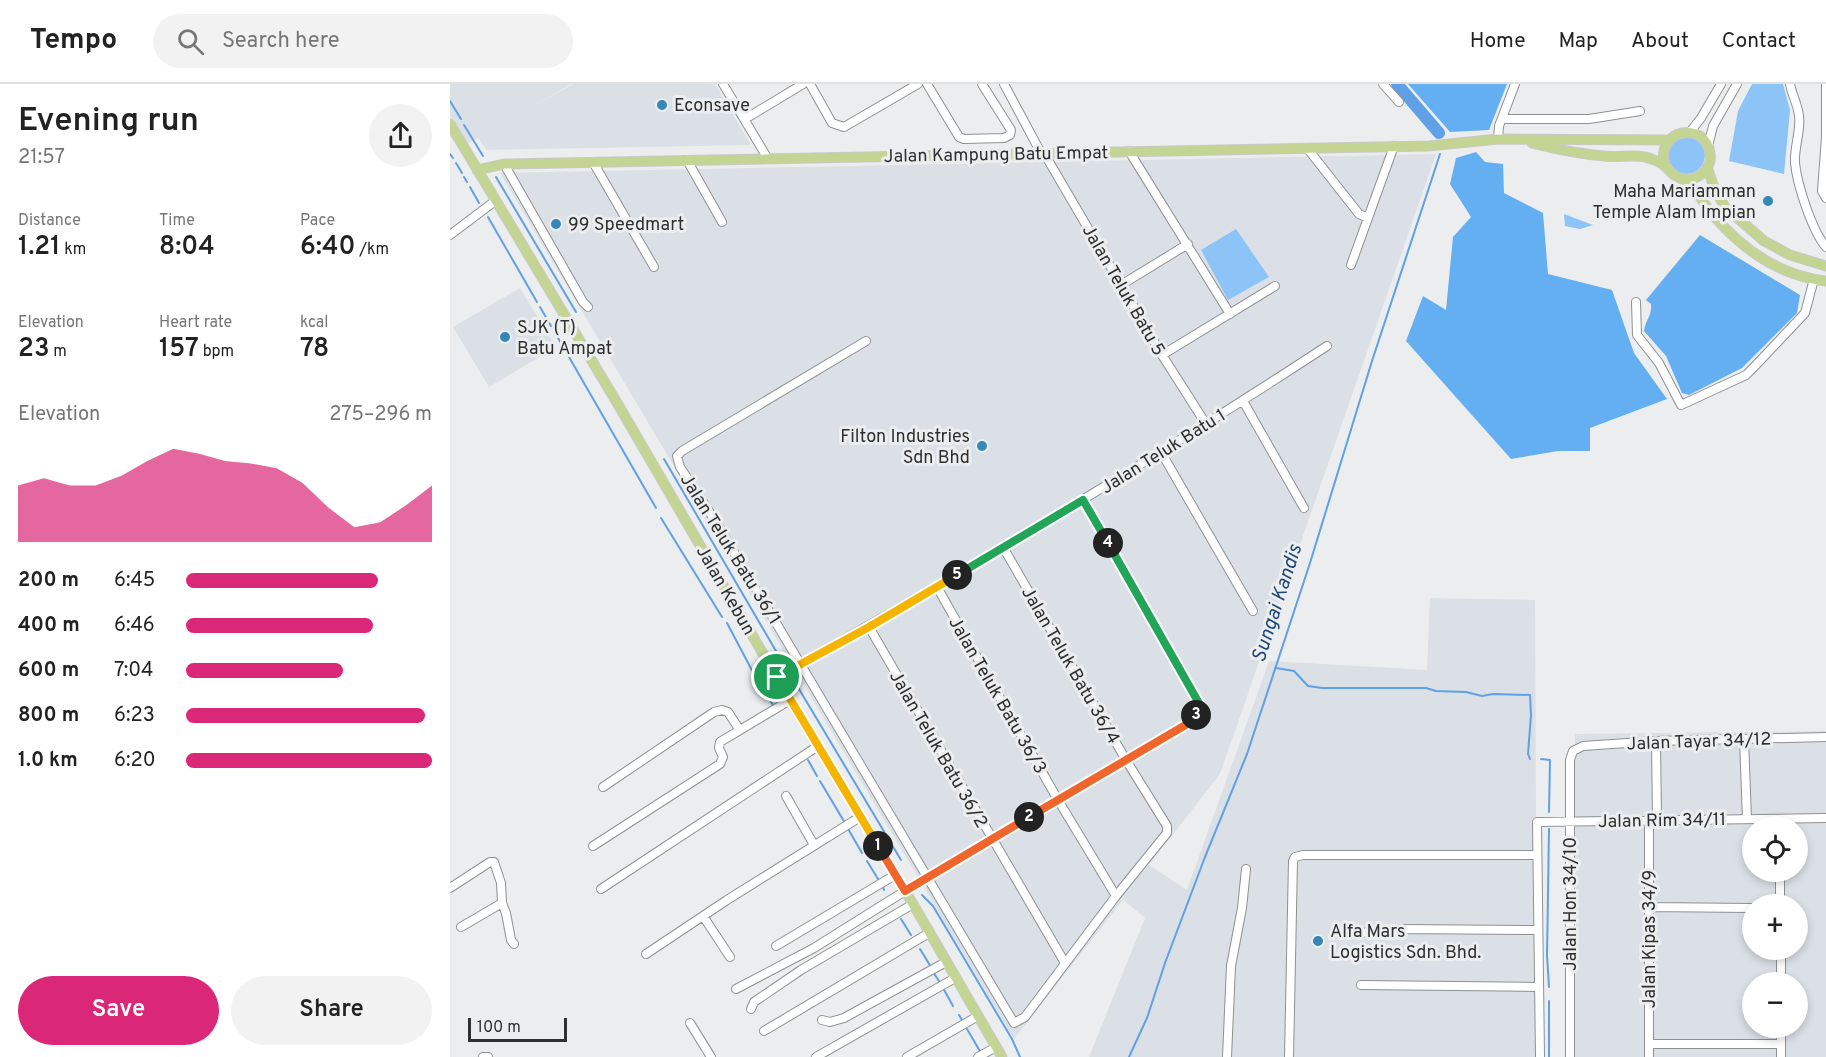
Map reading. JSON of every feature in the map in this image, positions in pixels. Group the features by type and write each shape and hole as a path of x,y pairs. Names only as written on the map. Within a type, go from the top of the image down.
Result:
{"main road":[{"name":"Jalan Kebun","path":"450,124 616,401 1002,1057"},
{"path":"1682,179 1696,178 1702,174 1710,159 1708,146 1702,138 1690,132 1681,133 1669,140 1663,152 1665,166 1669,172 1695,190 1711,214 1746,248 1790,273 1826,281"},
{"name":"Jalan Kampung Batu Empat","path":"477,171 504,164 1429,146 1498,139 1669,140"},
{"name":"Jalan Kampung Batu Empat","path":"1515,139 1605,156 1645,157 1665,166"},
{"path":"1707,167 1715,190 1725,207 1764,241 1790,255 1826,266"}],"street":[{"path":"723,84 768,159"},
{"path":"745,119 803,84"},
{"path":"810,84 832,123 843,127 918,84"},
{"path":"927,84 958,137 964,139 1004,138 1010,135 1011,130 982,84"},
{"name":"Jalan Teluk Batu 5","path":"1004,84 1162,355 1206,424"},
{"path":"1383,84 1399,102"},
{"path":"1498,139 1499,126 1515,84"},
{"path":"1708,146 1713,126 1737,84"},
{"path":"1790,84 1800,117 1795,163 1802,194 1813,223 1826,247"},
{"path":"1826,84 1826,137 1822,191 1826,198"},
{"path":"1690,132 1720,85"},
{"path":"1502,119 1589,119 1640,111"},
{"path":"1351,265 1394,146"},
{"path":"1307,148 1359,214 1368,218"},
{"path":"1129,152 1230,314"},
{"path":"687,160 722,222"},
{"path":"593,162 654,267"},
{"path":"504,164 588,307"},
{"path":"450,235 495,201"},
{"path":"1121,285 1188,244"},
{"path":"1636,302 1637,335 1659,363 1681,405 1746,375 1805,313 1814,279"},
{"path":"1162,355 1275,286"},
{"name":"Jalan Teluk Batu 36/1","path":"866,341 682,451 677,456 680,467 716,522 1014,1023 1025,1017 1065,963"},
{"name":"Jalan Teluk Batu 1","path":"777,677 869,627 1083,500 1244,401 1327,346"},
{"path":"1244,401 1304,508"},
{"path":"1161,452 1252,611"},
{"path":"736,989 814,948 928,877 1194,720 1200,705 1083,500"},
{"name":"Jalan Teluk Batu 36/4","path":"1003,547 1126,760 1167,826 1167,833 1116,896"},
{"name":"Jalan Teluk Batu 36/3","path":"937,587 1058,800 1116,896"},
{"name":"Jalan Teluk Batu 36/2","path":"869,627 1065,963"},
{"path":"593,846 720,764 723,757 719,748 720,742 790,700"},
{"path":"603,787 714,712 722,710 728,712 739,729"},
{"name":"Jalan Tayar 34/12","path":"1573,751 1584,746 1656,741 1826,737"},
{"path":"1744,739 1747,816"},
{"name":"Jalan Kipas 34/9","path":"1649,1057 1649,907 1656,741"},
{"path":"601,889 818,746"},
{"name":"Jalan Hon 34/10","path":"1570,1057 1570,760 1573,751"},
{"path":"786,796 814,845"},
{"path":"646,954 860,817"},
{"name":"Jalan Rim 34/11","path":"1808,820 1826,818"},
{"name":"Jalan Rim 34/11","path":"1537,855 1537,822 1742,819"},
{"path":"1289,1057 1293,861 1296,857 1303,855 1537,855 1540,1057"},
{"path":"450,888 490,862 494,862 501,883 502,903 511,940 514,944"},
{"path":"1227,1057 1231,966 1242,908 1246,869"},
{"path":"776,946 895,875"},
{"path":"1065,963 1116,896"},
{"path":"461,927 502,903"},
{"path":"751,1009 754,1002 801,970 913,904"},
{"path":"1649,907 1742,908"},
{"path":"703,916 730,957"},
{"path":"1362,933 1400,929 1538,930"},
{"path":"764,1031 929,933"},
{"path":"822,1020 830,1022 843,1018 946,962"},
{"path":"816,1057 955,978"},
{"path":"1362,985 1539,987"},
{"path":"907,1057 978,1016"},
{"path":"690,1023 711,1057"},
{"path":"1781,1038 1781,1057"},
{"path":"1649,1044 1781,1044"},
{"path":"978,1057 996,1047"},
{"path":"483,1057 488,1057"}],"shaded area":[{"path":"450,84 571,84 529,109 573,84 715,84 751,145 487,150 478,138 467,144 450,115"},
{"path":"1408,84 1507,84 1489,130 1450,132"},
{"path":"1752,84 1783,84 1790,110 1784,174 1729,161 1738,111"},
{"path":"1686,136 1693,137 1699,142 1704,148 1704,162 1699,168 1693,173 1686,174 1679,173 1673,168 1668,162 1667,155 1668,148 1673,142 1679,137"},
{"path":"1476,152 1485,162 1503,164 1504,193 1543,213 1548,274 1612,290 1634,353 1667,399 1590,428 1590,451 1558,451 1511,459 1406,341 1423,296 1446,310 1453,237 1471,217 1450,184 1456,158"},
{"path":"1436,154 1220,774 1149,865 1187,890 1269,661 1427,670 1430,598 1535,600 1537,1057 1089,1057 1145,918 1123,900 1014,1039 500,173"},
{"path":"1564,214 1593,225 1580,229 1565,226"},
{"path":"1236,229 1269,277 1228,300 1201,250"},
{"path":"1700,235 1800,295 1797,313 1742,368 1689,395 1682,393 1666,356 1644,331 1651,308 1651,304 1646,300"},
{"name":"SJK (T) Batu Ampat","path":"520,288 556,347 489,387 453,327"},
{"path":"1826,731 1826,1057 1574,1057 1575,734"}],"waterway":[{"name":"Sungai Kandis","path":"1397,84 1439,133"},
{"path":"450,101 461,119"},
{"path":"464,125 483,156"},
{"path":"450,154 453,158"},
{"name":"Sungai Kandis","path":"1129,1057 1147,1018 1205,857 1247,754 1440,154"},
{"path":"456,163 462,173"},
{"path":"464,177 467,182"},
{"path":"496,177 576,312"},
{"path":"470,187 479,203"},
{"path":"488,217 537,302"},
{"path":"540,307 551,326"},
{"path":"554,331 656,508"},
{"path":"664,459 783,663"},
{"path":"661,518 722,617"},
{"path":"727,623 755,676"},
{"path":"1276,668 1294,671 1308,686 1322,688 1426,688 1482,696 1530,695 1528,754 1530,759"},
{"path":"796,684 901,860"},
{"path":"769,698 774,707"},
{"path":"1541,759 1550,760 1549,812"},
{"path":"808,760 817,776"},
{"path":"820,781 845,823"},
{"path":"847,827 862,853"},
{"path":"1549,829 1547,955 1549,987"},
{"path":"867,861 878,879"},
{"path":"922,895 933,906 1012,1039 1020,1057"},
{"path":"901,919 911,935"},
{"path":"920,949 931,967"},
{"path":"933,972 941,984"},
{"path":"943,988 953,1006"},
{"path":"1549,1001 1549,1057"},
{"path":"959,1015 962,1020"},
{"path":"967,1029 981,1053"}],"place":[{"name":"Econsave","path":"662,105"},
{"name":"Maha Mariamman Temple Alam Impian","path":"1768,201"},
{"name":"99 Speedmart","path":"556,224"},
{"name":"SJK (T) Batu Ampat","path":"505,337"},
{"name":"Filton Industries Sdn Bhd","path":"982,446"},
{"name":"Alfa Mars Logistics Sdn. Bhd.","path":"1318,941"}],"route":[{"path":"1083,500 1200,705 1194,720 905,891 777,677 869,627 1083,500"}]}
